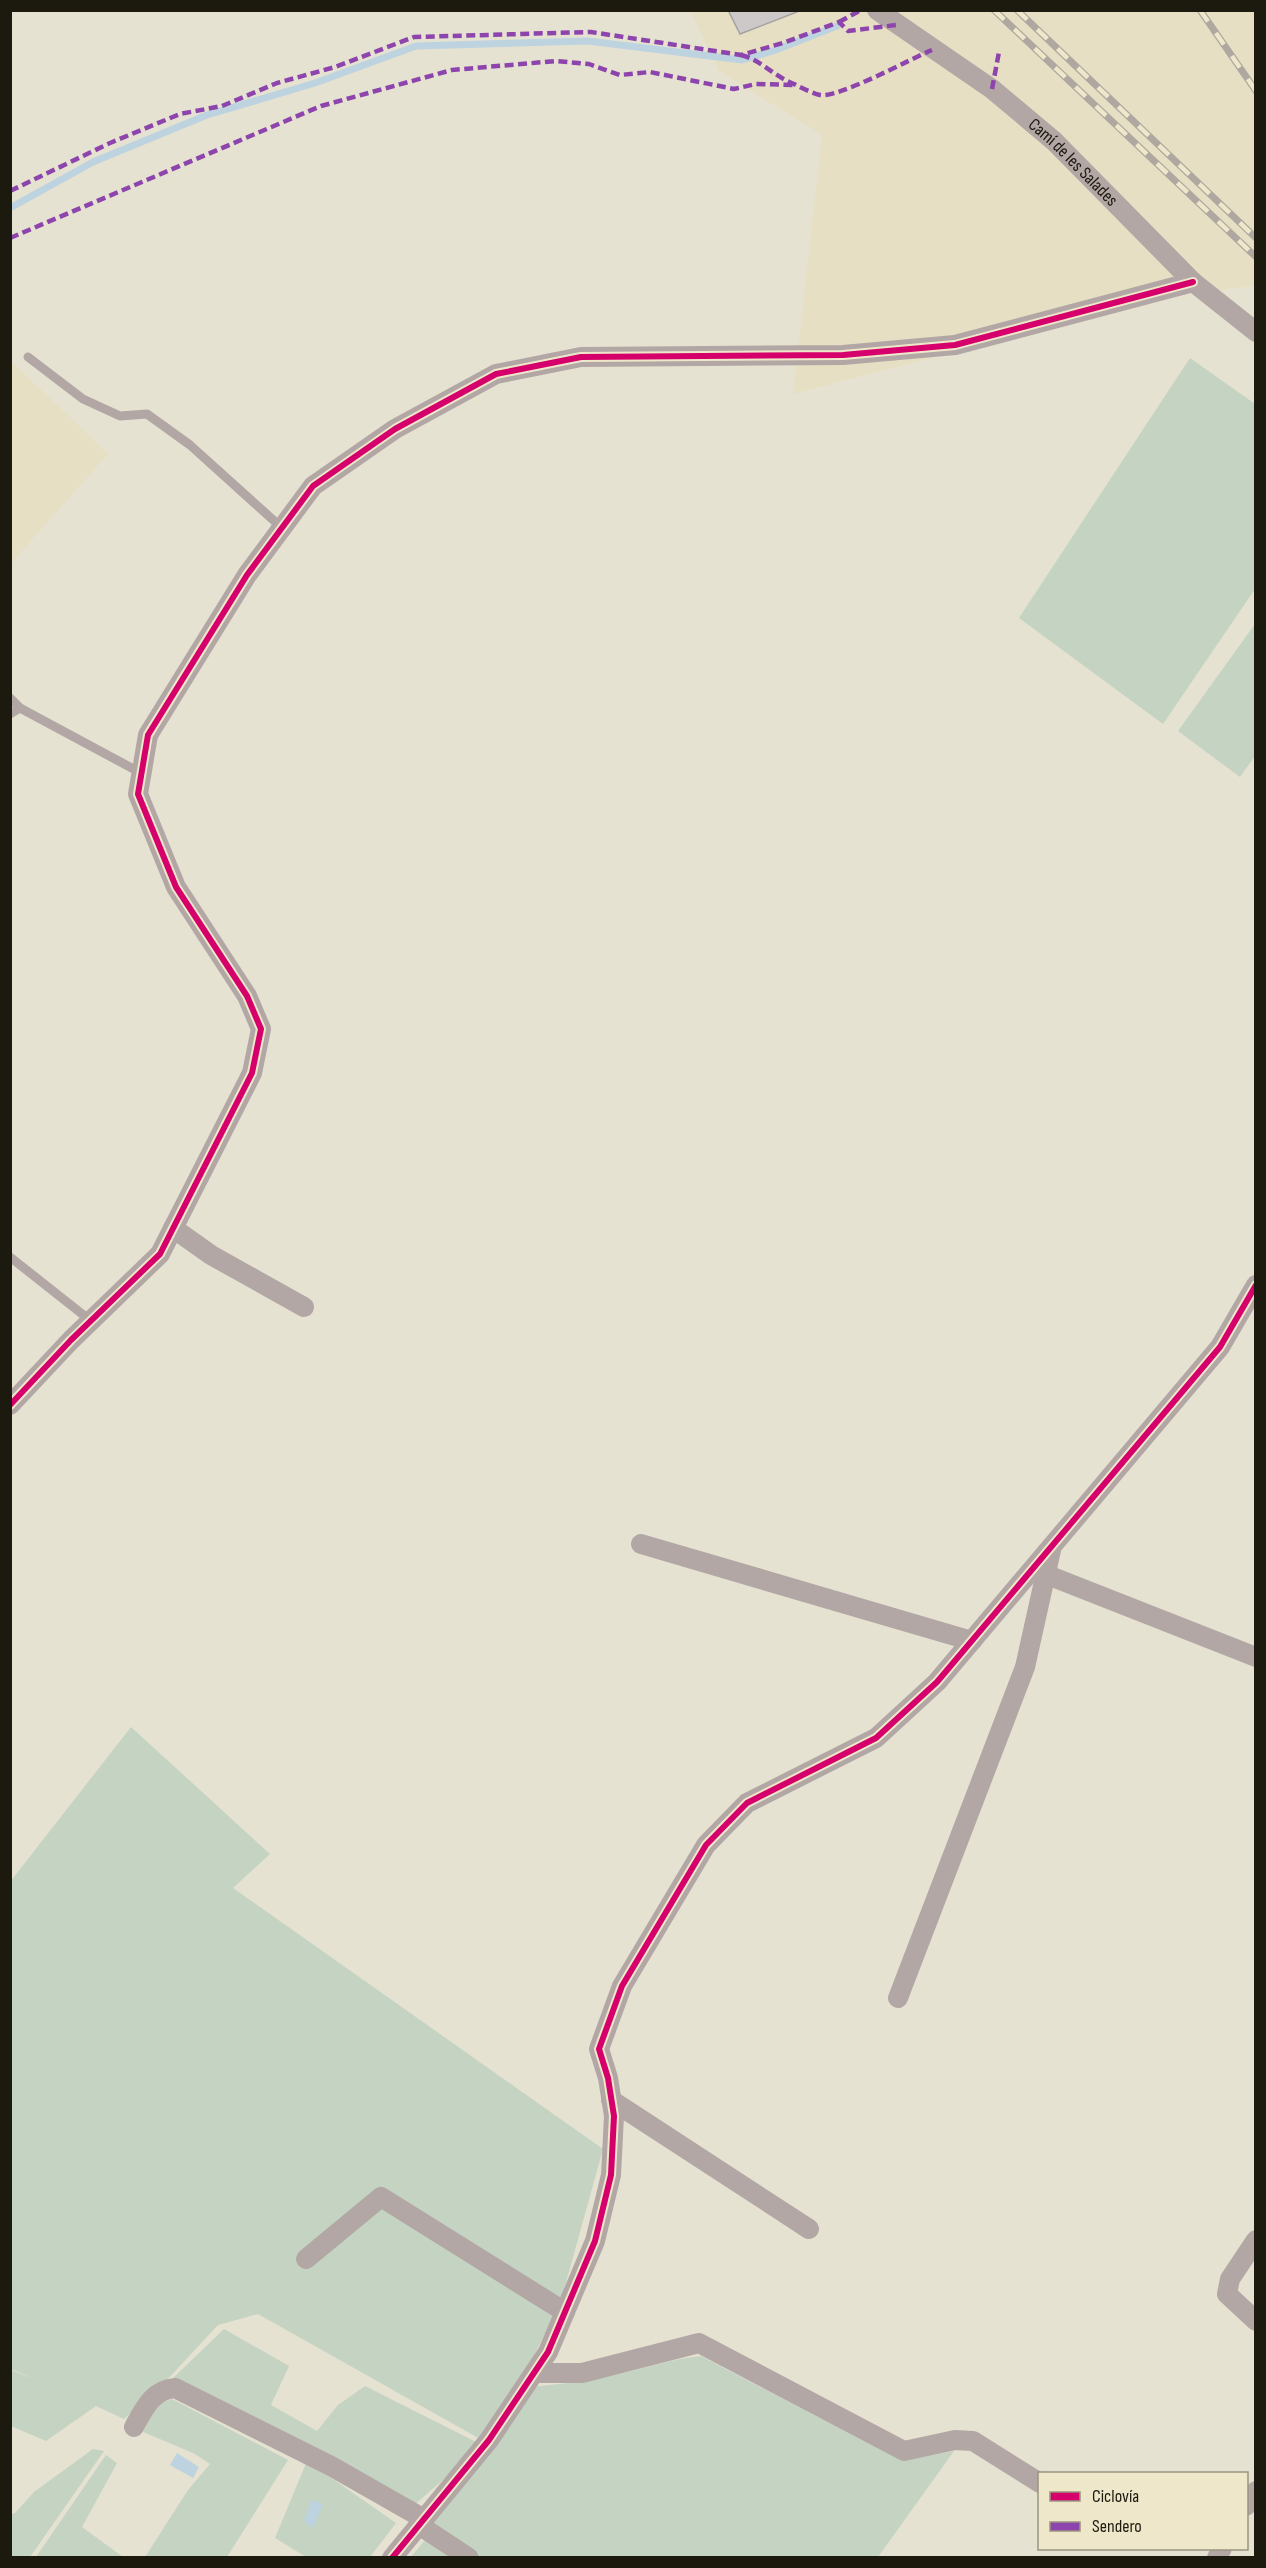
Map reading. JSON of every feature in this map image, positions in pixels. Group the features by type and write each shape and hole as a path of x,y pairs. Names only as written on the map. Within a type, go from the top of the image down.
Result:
{"street":[{"name":"Camí de les Salades","path":"877,10 992,89 1054,141 1193,282 1256,332"},
{"path":"10,1405 160,1254 252,1073 261,1029 247,996 176,887 138,794 148,735 247,575 314,486 396,429 496,374 581,357 843,355 955,345 1193,282"},
{"path":"173,1228 210,1255 304,1307"},
{"path":"392,2558 489,2440 548,2352 595,2241 611,2175 614,2116 599,2049 622,1986 706,1845 747,1803 876,1738 937,1682 1220,1347 1256,1285"},
{"path":"641,1544 972,1641"},
{"path":"898,1998 1025,1667 1051,1548"},
{"path":"1046,1574 1256,1657"},
{"path":"611,2100 809,2229"},
{"path":"306,2259 381,2197 565,2312"},
{"path":"1256,2240 1230,2279 1227,2294 1256,2321"},
{"path":"534,2373 582,2373 699,2343 904,2451 955,2440 973,2442 1038,2482"},
{"path":"134,2427 147,2404 163,2389 175,2388 297,2458 421,2522 469,2558"}],"lane":[{"path":"28,357 83,399 120,416 147,414 190,444 282,528"},
{"path":"10,698 20,708 141,773"},
{"path":"10,714 20,708"},
{"path":"10,1257 91,1321"}],"shaded area":[{"path":"690,11 1255,11 1255,286 1178,294 793,394 822,135 719,71"},
{"path":"11,361 108,454 11,563"}],"green space":[{"path":"1190,358 1255,404 1255,589 1163,724 1019,618"},
{"path":"1255,624 1255,756 1240,777 1178,731"},
{"path":"131,1727 270,1854 233,1888 603,2149 560,2304 516,2391 480,2439 258,2314 218,2325 165,2382 124,2419 96,2406 46,2441 11,2426 11,2370 37,2380 11,2369 10,1882"},
{"path":"224,2329 289,2366 271,2405 317,2431 338,2405 365,2386 478,2443 461,2464 412,2507 170,2381"},
{"path":"701,2356 902,2461 954,2451 878,2557 469,2557 419,2525 525,2387 599,2378"},
{"path":"172,2399 288,2460 227,2557 145,2557 188,2490 210,2464 193,2453 143,2432 157,2405"},
{"path":"93,2449 104,2451 30,2557 11,2557 11,2514 15,2513 34,2492"},
{"path":"106,2455 117,2463 82,2527 123,2557 36,2557"},
{"path":"307,2461 396,2523 370,2557 306,2557 275,2538"},
{"path":"425,2540 451,2558 410,2558"}],"water":[{"path":"177,2453 199,2467 193,2478 170,2465"},
{"path":"311,2500 323,2504 313,2528 304,2521"}],"building":[{"path":"728,10 797,10 797,12 740,34"}],"waterway":[{"path":"10,208 93,162 207,115 315,83 416,46 588,41 742,60 773,51 837,26"}],"railway":[{"path":"994,10 1256,257"},
{"path":"1017,10 1256,238"},
{"path":"1200,10 1256,91"}],"marked path":[{"path":"839,22 861,10"},
{"path":"10,191 110,143 180,114 222,106 277,83 335,67 414,37 591,32 741,55 783,43 839,22 848,31 896,25"},
{"path":"741,55 787,81 820,95 858,84 932,50"},
{"path":"992,89 999,52"},
{"path":"10,238 321,106 452,70 556,61 589,64 620,75 650,72 734,89 756,84 794,85"}],"cycle path":[{"path":"10,1405 71,1340 160,1254 252,1073 261,1029 247,996 176,887 138,794 148,735 247,575 313,486 395,429 496,374 581,357 843,355 955,345 1193,282"},
{"path":"392,2558 489,2440 548,2352 595,2241 611,2175 614,2116 608,2078 599,2049 622,1986 706,1845 747,1803 876,1738 937,1682 1220,1347 1256,1285"}]}
